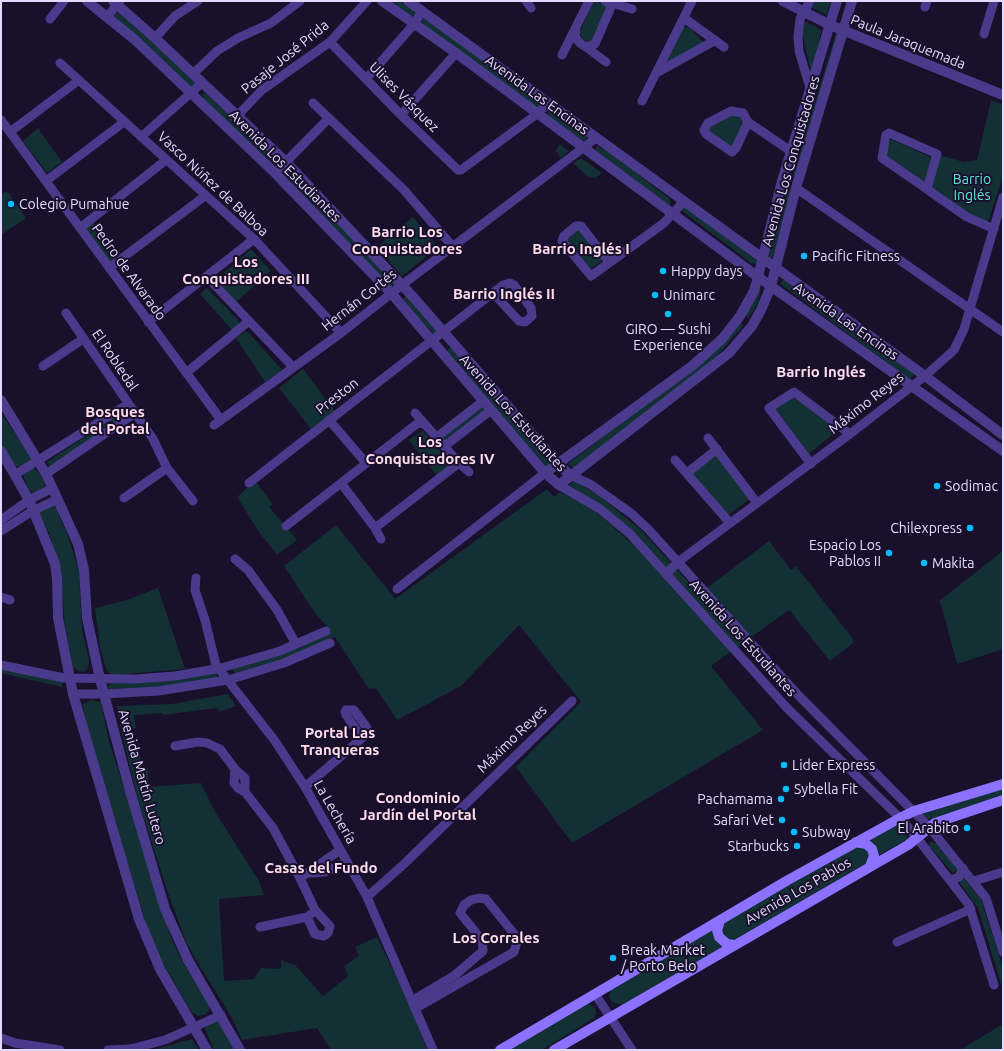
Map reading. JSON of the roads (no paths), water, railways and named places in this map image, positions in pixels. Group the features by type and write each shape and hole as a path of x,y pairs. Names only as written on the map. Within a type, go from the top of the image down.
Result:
{"main road":[{"name":"Avenida Los Pablos","path":"500,1050 856,842 900,818 914,812 1003,784"},
{"name":"Avenida Los Pablos","path":"554,1050 918,838 929,827 942,820 1003,800"},
{"path":"856,842 866,844 872,849 874,856 870,866"},
{"path":"720,921 717,930 719,937 724,942 734,944"}],"street":[{"path":"50,18 64,1"},
{"name":"Avenida Los Estudiantes","path":"87,1 134,39 190,93 248,145 391,293 431,342 545,473 559,485 605,513 630,534 787,708 900,818 918,838 971,909 994,985"},
{"path":"155,38 175,16 198,1"},
{"path":"193,74 217,51 238,38 271,23 300,1"},
{"name":"Pasaje José Prida","path":"237,116 262,90 330,42 367,1"},
{"name":"Avenida Las Encinas","path":"382,1 456,53 758,277 913,385 1003,451"},
{"name":"Avenida Las Encinas","path":"408,1 547,104 925,376 1003,435"},
{"path":"562,55 589,1"},
{"path":"642,101 658,72 692,1"},
{"name":"Paula Jaraquemada","path":"783,1 830,26 1003,96"},
{"name":"Avenida Los Conquistadores","path":"810,1 803,12 798,31 798,51 811,92"},
{"name":"Avenida Los Conquistadores","path":"397,589 545,473 692,366 722,339 740,316 754,291 782,181 811,92 837,1"},
{"name":"Avenida Los Conquistadores","path":"559,485 729,353 752,326 761,310 771,286 796,188 852,1"},
{"path":"984,34 994,1"},
{"path":"107,16 116,2"},
{"name":"Avenida Los Estudiantes","path":"116,2 286,162 402,285 558,464 570,475 590,484 632,514 678,562 800,697 929,827 974,881 988,902 1000,930 1003,952"},
{"path":"586,47 592,46 597,41 610,11 611,5 607,2"},
{"path":"607,2 632,9"},
{"path":"366,79 414,24 422,11"},
{"path":"684,18 724,47"},
{"path":"576,28 577,40 606,62"},
{"path":"658,72 714,41"},
{"name":"Ulises Vásquez","path":"330,42 401,115 460,170 537,114"},
{"path":"401,115 456,53"},
{"name":"Vasco Núñez de Balboa","path":"60,63 254,240 341,332"},
{"path":"10,132 79,80"},
{"path":"141,137 202,83"},
{"path":"313,103 404,190 452,247"},
{"path":"537,114 547,104"},
{"path":"748,122 733,152 727,150 704,131 708,123 731,111 743,113 748,122 792,152"},
{"path":"275,173 329,118"},
{"name":"Pedro de Alvarado","path":"1,120 186,373 218,423"},
{"path":"46,181 124,122"},
{"path":"927,190 937,154 889,134 886,136 882,158 927,190 966,217 994,229"},
{"name":"Hernán Cortés","path":"218,423 341,332 596,138"},
{"path":"80,228 166,160"},
{"path":"782,181 796,188 1003,332"},
{"path":"109,268 205,196"},
{"name":"Máximo Reyes","path":"666,574 678,562 811,464 925,376 954,350 963,334 1003,197"},
{"path":"609,262 581,226 576,226 564,236 562,241 591,276 664,223 683,202"},
{"path":"148,322 254,240"},
{"path":"207,277 293,367"},
{"name":"Preston","path":"249,483 444,333 493,293 503,285 510,283 531,308 532,316 525,322 519,322 493,293"},
{"name":"El Robledal","path":"66,313 153,439 167,468 193,501"},
{"path":"740,316 752,326"},
{"path":"186,373 249,321"},
{"path":"43,366 83,339"},
{"path":"811,464 769,408 794,392 850,434"},
{"name":"Avenida Martín Lutero","path":"1,400 46,474 74,532 84,565 87,618 100,679 145,841 168,916 188,960 240,1050"},
{"path":"437,437 483,401"},
{"path":"16,474 128,404"},
{"path":"445,446 491,410"},
{"path":"414,412 459,463 469,472"},
{"path":"46,474 135,413"},
{"path":"965,423 980,418"},
{"path":"329,420 366,463"},
{"path":"286,526 416,424 425,424"},
{"path":"708,438 757,503"},
{"path":"686,473 717,449"},
{"path":"1,452 16,474 34,510 55,564 58,618 73,694 108,818 144,932 160,969 206,1050"},
{"path":"675,460 730,523"},
{"path":"375,528 459,463"},
{"path":"124,498 167,468"},
{"path":"341,483 375,528 381,539"},
{"path":"11,526 3,518 29,500 53,488"},
{"path":"1,531 34,510 58,499"},
{"path":"235,559 248,570 277,610 296,644"},
{"path":"196,578 195,590 218,668"},
{"path":"1,665 70,678 100,679 174,676 218,668 296,644 326,631"},
{"path":"73,694 104,694 181,688 228,680 284,663 330,642"},
{"name":"La Lechería","path":"218,668 275,741 304,787 367,897 433,1050"},
{"name":"Máximo Reyes","path":"367,897 404,864 572,701"},
{"path":"826,746 824,741 827,734 837,734"},
{"path":"304,787 362,738"},
{"path":"174,746 189,742 211,744 223,751 235,769 234,783 238,788 245,792 273,828 300,878 315,910 330,926 328,933 321,936 316,934 307,917"},
{"path":"300,878 311,873 340,850"},
{"path":"311,873 325,872 347,862"},
{"path":"948,879 960,877 963,868"},
{"path":"974,881 1003,872"},
{"path":"474,899 486,899 513,932 517,942 516,949 512,955 414,1004 483,951 484,946 482,940 460,913 467,902 474,899"},
{"path":"898,942 971,909"},
{"path":"260,927 307,917 315,910"},
{"path":"468,964 476,974"},
{"path":"595,994 632,1050"},
{"path":"108,1050 142,1046 194,1028 221,1016"},
{"path":"1,1038 15,1047 60,1050"}],"place":[{"name":"Colegio Pumahue","path":"11,204"},
{"name":"Pacific Fitness","path":"804,256"},
{"name":"Happy days","path":"663,271"},
{"name":"Unimarc","path":"655,295"},
{"name":"GIRO — Sushi Experience","path":"668,314"},
{"name":"Sodimac","path":"937,486"},
{"name":"Chilexpress","path":"970,528"},
{"name":"Espacio Los Pablos II","path":"889,553"},
{"name":"Makita","path":"924,563"},
{"name":"Lider Express","path":"784,765"},
{"name":"Sybella Fit","path":"786,789"},
{"name":"Pachamama","path":"781,799"},
{"name":"Safari Vet","path":"782,820"},
{"name":"El Arabito","path":"967,828"},
{"name":"Subway","path":"794,832"},
{"name":"Starbucks","path":"797,846"},
{"name":"Break Market / Porto Belo","path":"613,958"}],"district":[{"name":"Barrio Los Conquistadores","path":"407,240"},
{"name":"Barrio Inglés I","path":"581,249"},
{"name":"Los Conquistadores III","path":"246,270"},
{"name":"Barrio Inglés II","path":"504,294"},
{"name":"Barrio Inglés","path":"821,372"},
{"name":"Bosques del Portal","path":"115,420"},
{"name":"Los Conquistadores IV","path":"430,450"},
{"name":"Portal Las Tranqueras","path":"340,742"},
{"name":"Condominio Jardín del Portal","path":"418,806"},
{"name":"Casas del Fundo","path":"321,868"},
{"name":"Los Corrales","path":"496,938"}]}
